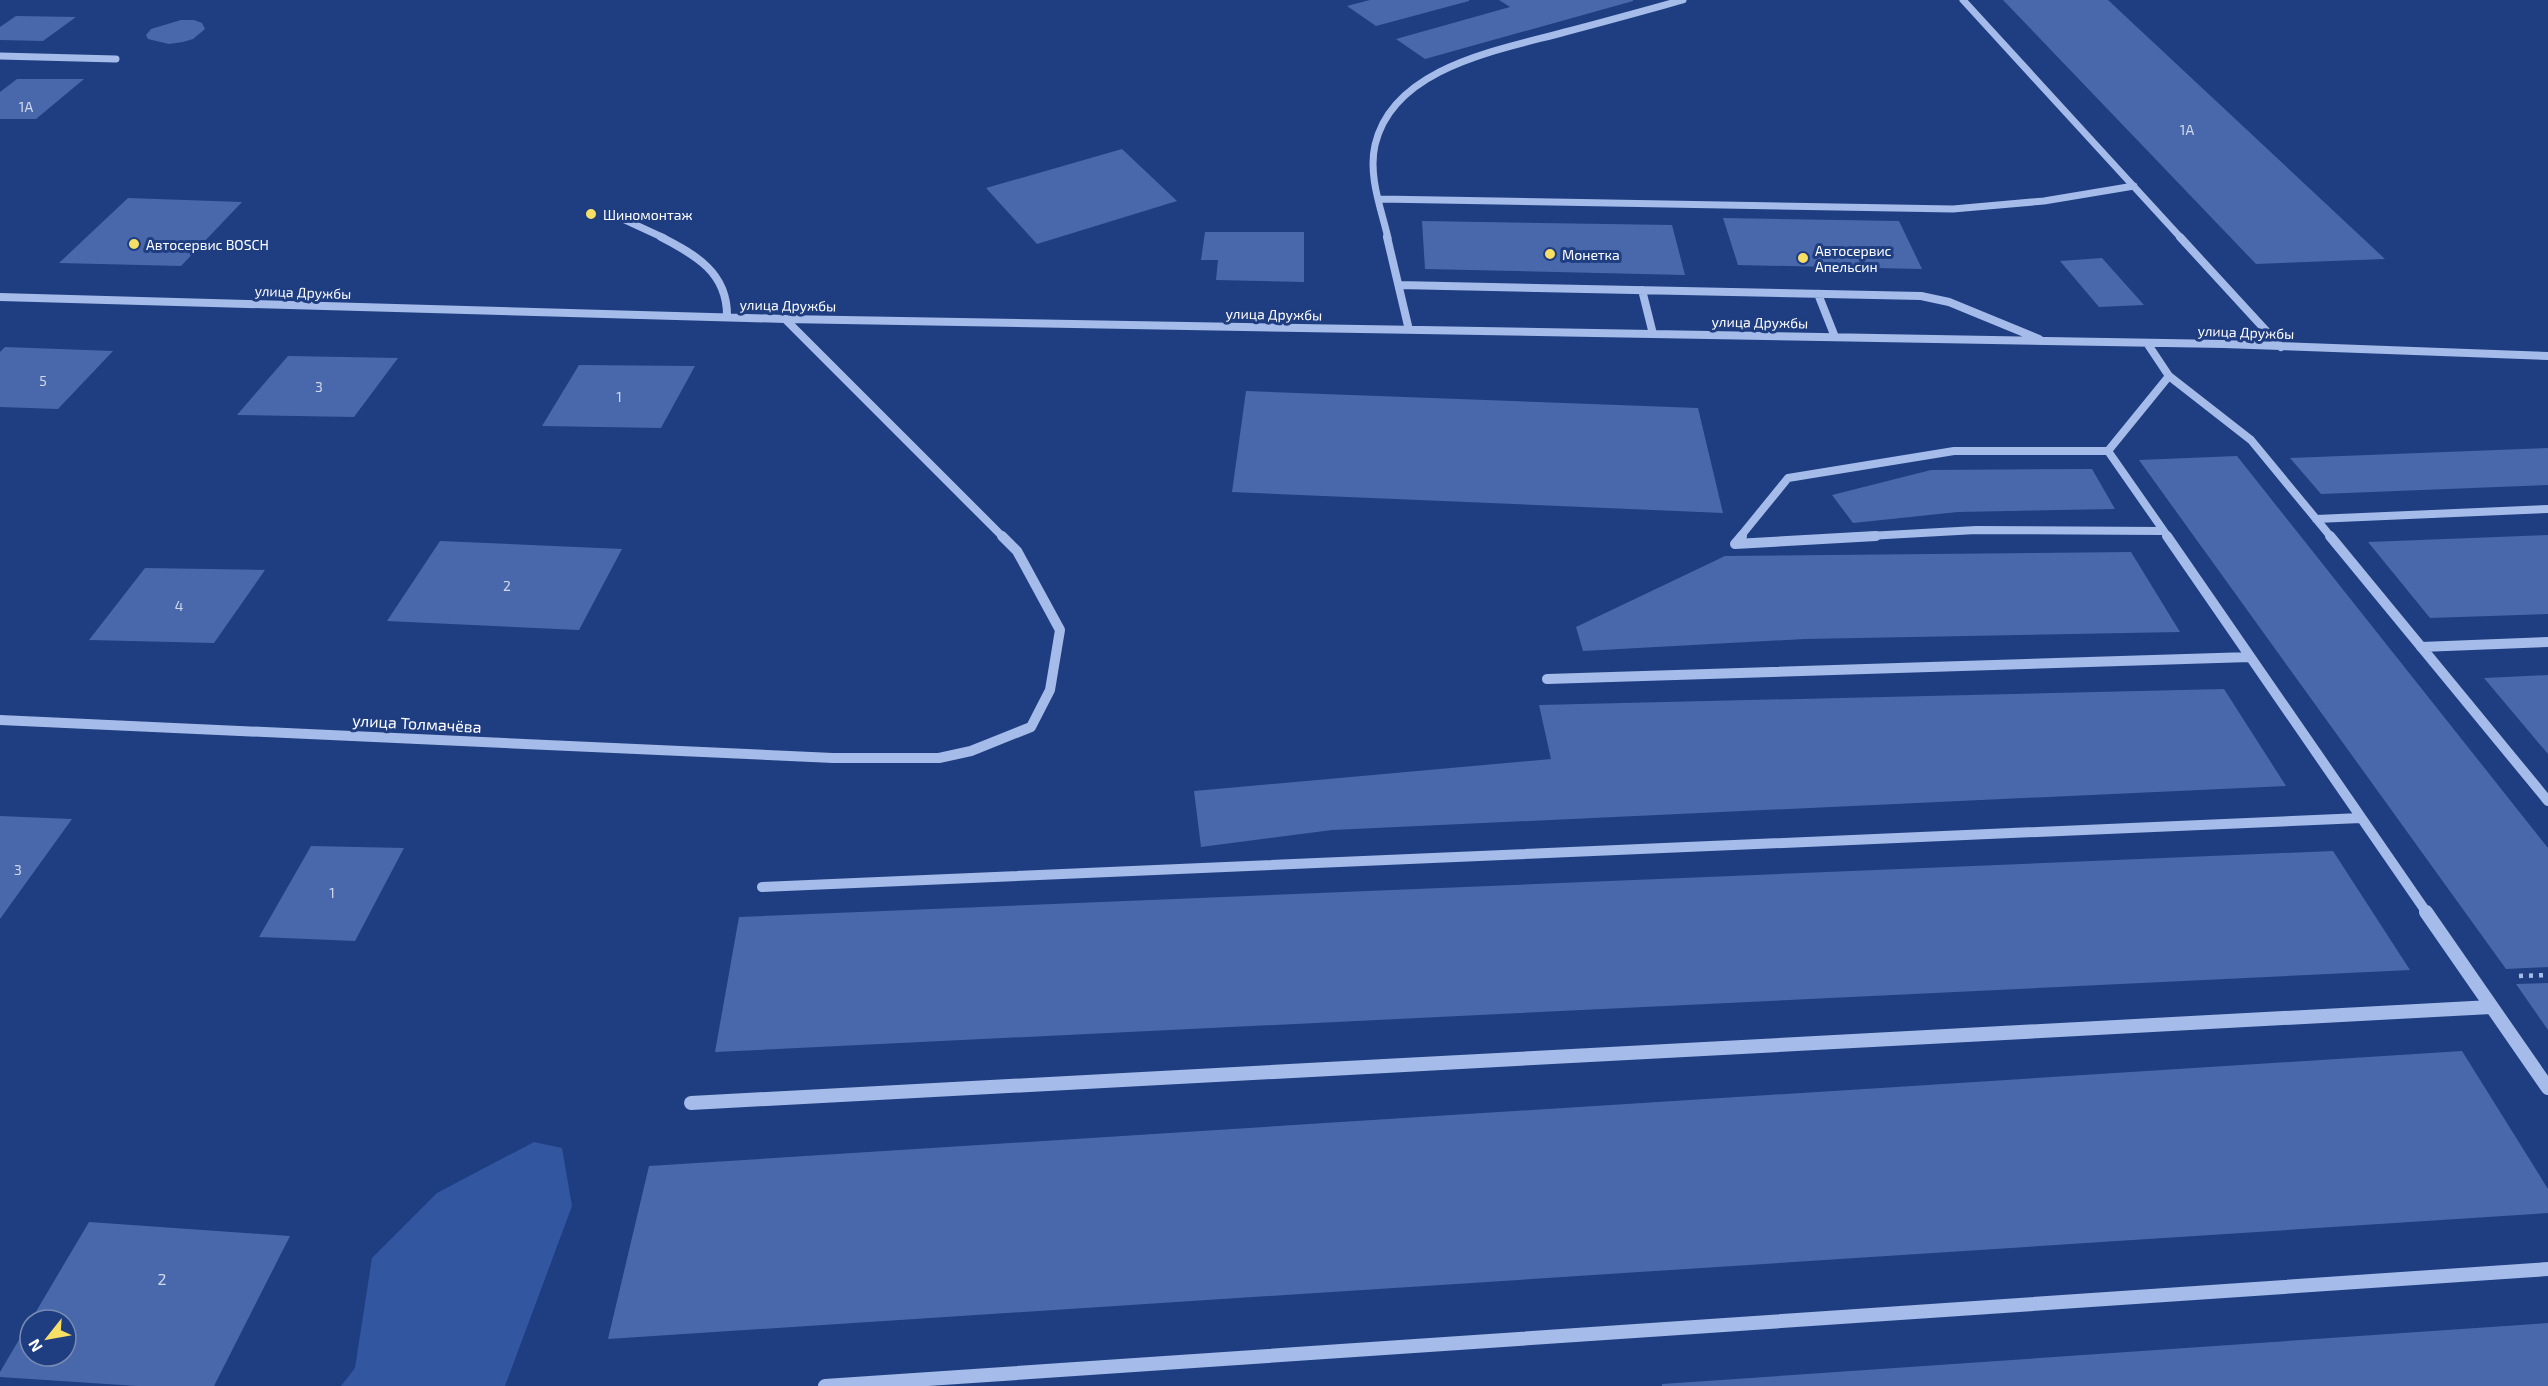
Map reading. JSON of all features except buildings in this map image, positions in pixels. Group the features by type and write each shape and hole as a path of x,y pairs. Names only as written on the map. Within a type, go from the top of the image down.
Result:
{"street":[{"path":"1408,330 1372,170 1372,147 1380,125 1397,102 1414,88 1441,72 1487,54 1683,0"},
{"path":"1963,0 2281,347"},
{"path":"0,56 116,59"},
{"path":"1380,199 1953,209 2037,203 2134,186"},
{"path":"625,220 679,244 722,281 730,304 727,317"},
{"path":"1399,285 1921,296 1949,302 2045,341"},
{"path":"1642,290 1653,334"},
{"path":"1818,294 1835,337"},
{"name":"улица Дружбы","path":"0,297 785,319 2147,343 2548,356"},
{"name":"улица Толмачёва","path":"0,720 833,758 939,758 971,751 1031,727 1050,690 1060,630 1017,551 785,319"},
{"path":"2147,343 2169,376 2251,440 2548,801"},
{"path":"2108,451 2169,376"},
{"path":"2108,451 1953,451 1788,477 1735,544 1976,530 2163,531"},
{"path":"2108,451 2548,1088"},
{"path":"2316,519 2548,510"},
{"path":"2421,647 2548,642"},
{"path":"1546,679 2250,657"},
{"path":"762,887 2361,818"},
{"path":"691,1103 2491,1007"},
{"path":"825,1386 2548,1269"}],"shaded area":[{"path":"534,1142 562,1148 572,1206 505,1386 341,1386 355,1368 372,1258 437,1193"}],"place":[{"name":"Шиномонтаж","path":"591,214"},
{"name":"Автосервис BOSCH","path":"134,244"},
{"name":"Монетка","path":"1550,254"},
{"name":"Автосервис Апельсин","path":"1803,258"}]}
